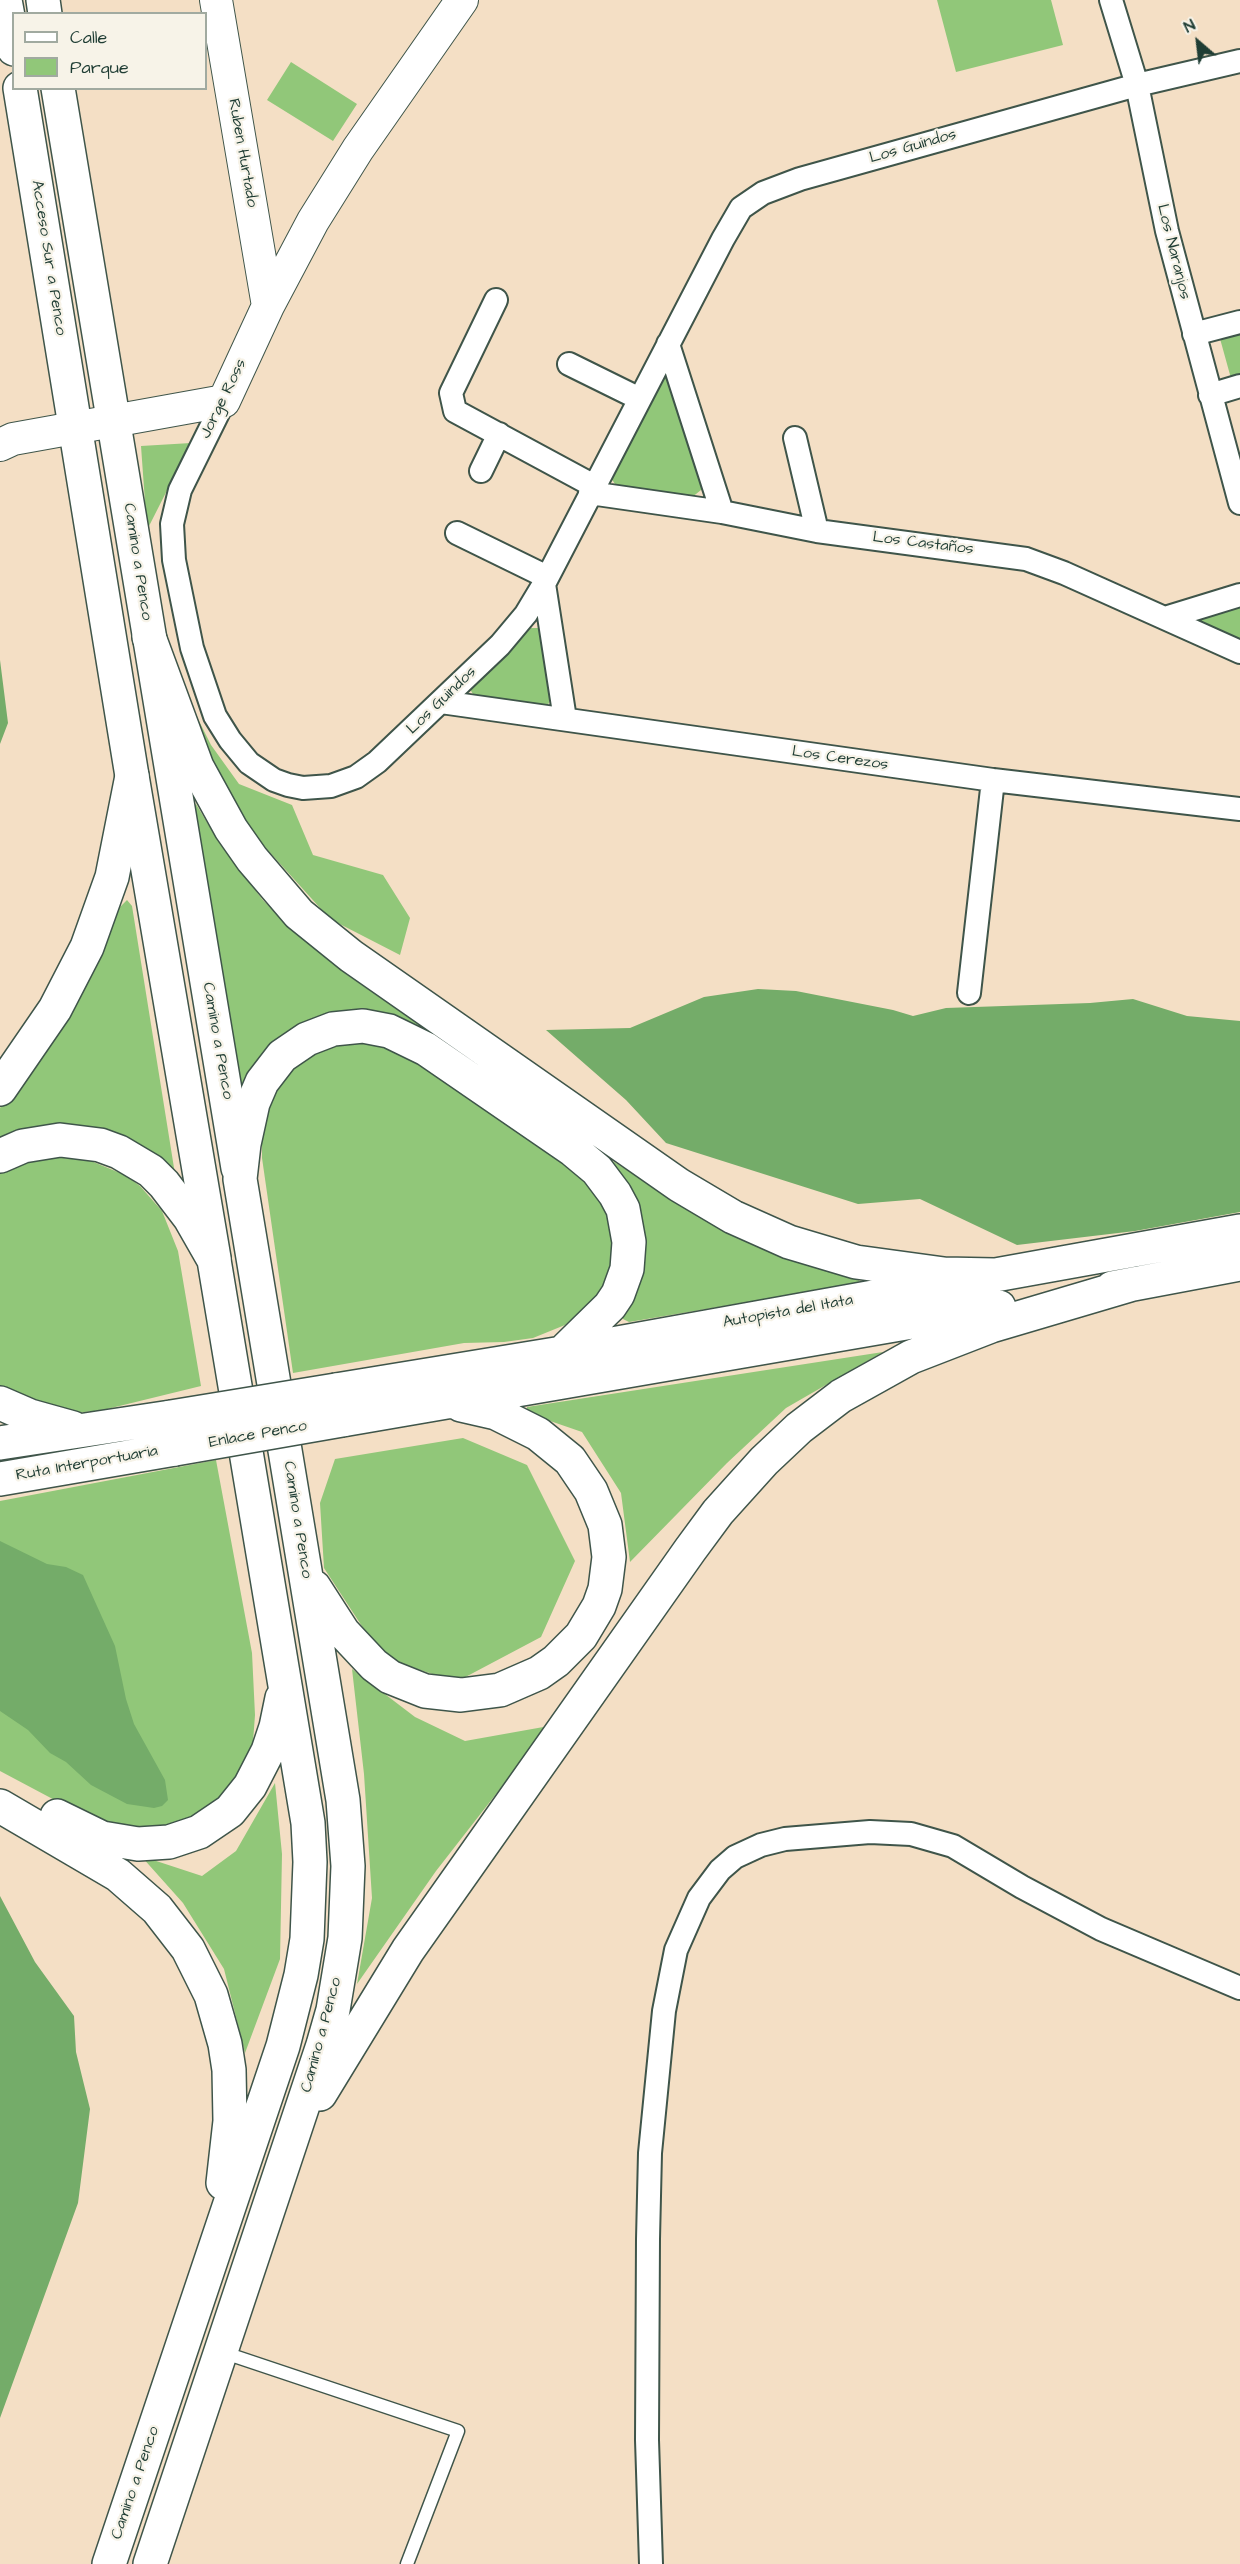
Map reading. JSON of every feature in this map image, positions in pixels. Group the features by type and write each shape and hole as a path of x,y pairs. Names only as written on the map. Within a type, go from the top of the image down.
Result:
{"main road":[{"path":"5,0 12,39"},
{"name":"Ruben Hurtado","path":"216,0 268,306"},
{"name":"Jorge Ross","path":"224,401 268,306 335,184 462,0"},
{"name":"Acceso Sur a Penco","path":"20,90 76,428"},
{"path":"58,90 114,422"},
{"path":"0,445 13,439 224,401"},
{"name":"Camino a Penco","path":"114,422 343,1800 348,1896 345,1938 333,2010 150,2564"},
{"name":"Camino a Penco","path":"76,428 132,776 308,1823 310,1872 307,1939 284,2046 109,2564"},
{"path":"149,637 197,767 231,829 258,866 299,914 357,961 679,1185 741,1221 789,1242 856,1262 944,1274 995,1275"},
{"path":"0,1089 55,1009 87,947 112,877 132,776"},
{"path":"240,1179 245,1137 253,1102 262,1082 282,1056 313,1036 348,1026 378,1028 416,1042 585,1160 607,1182 622,1209 629,1242 629,1255 623,1281 610,1306 562,1353"},
{"path":"0,1156 23,1146 60,1140 100,1145 119,1152 151,1172 164,1184 190,1218 214,1260"},
{"name":"Autopista del Itata","path":"339,1405 562,1353 1240,1231"},
{"name":"Autopista del Itata","path":"339,1405 448,1402 1240,1264"},
{"path":"287,2153 324,2085 415,1940 690,1550 718,1512 764,1461 799,1428 841,1396 911,1357 991,1326 1133,1284"},
{"path":"304,1565 327,1611 360,1652 390,1677 425,1691 461,1695 480,1694 510,1686 539,1673 556,1661 582,1636 599,1606 605,1589 609,1557 605,1525 591,1491 570,1460 538,1434 496,1413 448,1402"},
{"path":"0,1403 48,1422 87,1431"},
{"name":"Enlace Penco","path":"171,1417 339,1405"},
{"name":"Enlace Penco","path":"175,1449 339,1405"},
{"name":"Ruta Interportuaria","path":"0,1443 171,1417"},
{"name":"Ruta Interportuaria","path":"0,1479 175,1449"},
{"path":"0,1786 102,1838 138,1844 154,1844 185,1838 230,1811 250,1786 268,1751 276,1727 284,1678"},
{"path":"0,1806 103,1866 138,1891 174,1929 201,1971 223,2036 231,2096 230,2121 213,2254"}],"street":[{"name":"Los Naranjos","path":"1111,0 1137,85 1167,231 1240,503"},
{"name":"Los Guindos","path":"317,788 344,782 367,770 500,645 526,614 546,581 741,208 763,192 801,179 1137,85 1240,61"},
{"path":"496,300 451,393 455,411 499,434 592,490"},
{"path":"1194,334 1240,322"},
{"path":"668,344 722,512"},
{"path":"569,364 640,399"},
{"path":"1210,394 1240,386"},
{"name":"Jorge Ross","path":"224,401 180,490 172,524 174,560 190,640 198,672 215,716 238,751 274,780 303,788 317,788"},
{"path":"481,471 499,434"},
{"path":"795,438 817,531"},
{"name":"Los Castaños","path":"592,490 817,531 1026,559 1064,573 1240,652"},
{"path":"457,533 546,581 565,719"},
{"path":"1165,618 1240,595"},
{"name":"Los Cerezos","path":"441,702 993,780 1240,808"},
{"path":"969,993 993,780"},
{"path":"651,2564 647,2440 649,2217 651,2153 662,2023 676,1950 699,1898 720,1870 735,1857 761,1845 785,1839 852,1833 911,1834 953,1846 1022,1887 1101,1929 1240,1988"}],"lane":[{"path":"221,2352 458,2431 406,2564"}],"green space":[{"path":"937,0 1051,0 1063,45 956,72"},
{"path":"291,62 357,104 333,141 267,100"},
{"path":"1240,329 1240,380 1232,382 1219,335"},
{"path":"662,373 671,373 706,486 691,498 617,487 609,475"},
{"path":"191,443 147,530 141,446"},
{"path":"1240,605 1240,639 1183,619"},
{"path":"531,628 542,628 550,700 546,710 474,696 470,689"},
{"path":"0,660 8,723 0,744"},
{"path":"187,697 211,745 239,784 292,805 313,855 383,875 410,918 400,955 330,919 236,815 205,760"},
{"path":"196,804 220,844 262,899 281,919 346,974 434,1035 430,1038 356,1010 326,1015 242,1097 193,806"},
{"path":"127,900 132,906 175,1174 0,1139 0,1108 51,1039 88,983 120,907"},
{"path":"758,989 796,991 913,1016 946,1008 1090,1003 1133,999 1187,1016 1240,1021 1240,1212 1135,1231 1017,1245 920,1199 858,1204 666,1143 626,1100 546,1030 630,1028 704,997"},
{"path":"322,1042 390,1042 572,1169 595,1191 609,1215 616,1251 602,1294 565,1325 533,1338 504,1342 464,1343 293,1373 262,1158 262,1125 279,1078"},
{"path":"55,1157 91,1161 125,1175 140,1186 162,1211 178,1251 201,1386 103,1410 75,1413 0,1389 0,1173 20,1164"},
{"path":"611,1160 702,1217 855,1274 861,1283 629,1322 623,1319 607,1164"},
{"path":"883,1352 786,1408 727,1463 630,1562 621,1493 582,1432 527,1413 527,1407"},
{"path":"463,1438 527,1465 575,1561 541,1637 456,1682 382,1657 324,1568 320,1503 335,1459"},
{"path":"216,1460 252,1653 255,1715 253,1742 249,1755 244,1768 220,1798 209,1808 183,1822 150,1830 96,1822 0,1771 0,1501"},
{"path":"0,1541 47,1564 66,1567 83,1575 115,1646 126,1699 134,1724 165,1780 168,1800 162,1806 154,1808 127,1804 91,1785 66,1762 50,1753 28,1730 0,1711"},
{"path":"352,1669 415,1717 465,1741 549,1726 436,1871 357,1984 372,1898 364,1774"},
{"path":"275,1783 282,1854 280,1959 245,2053 224,1969 183,1903 141,1856 202,1876 236,1851"},
{"path":"0,1896 35,1962 74,2016 76,2052 90,2109 78,2203 0,2418"}]}
